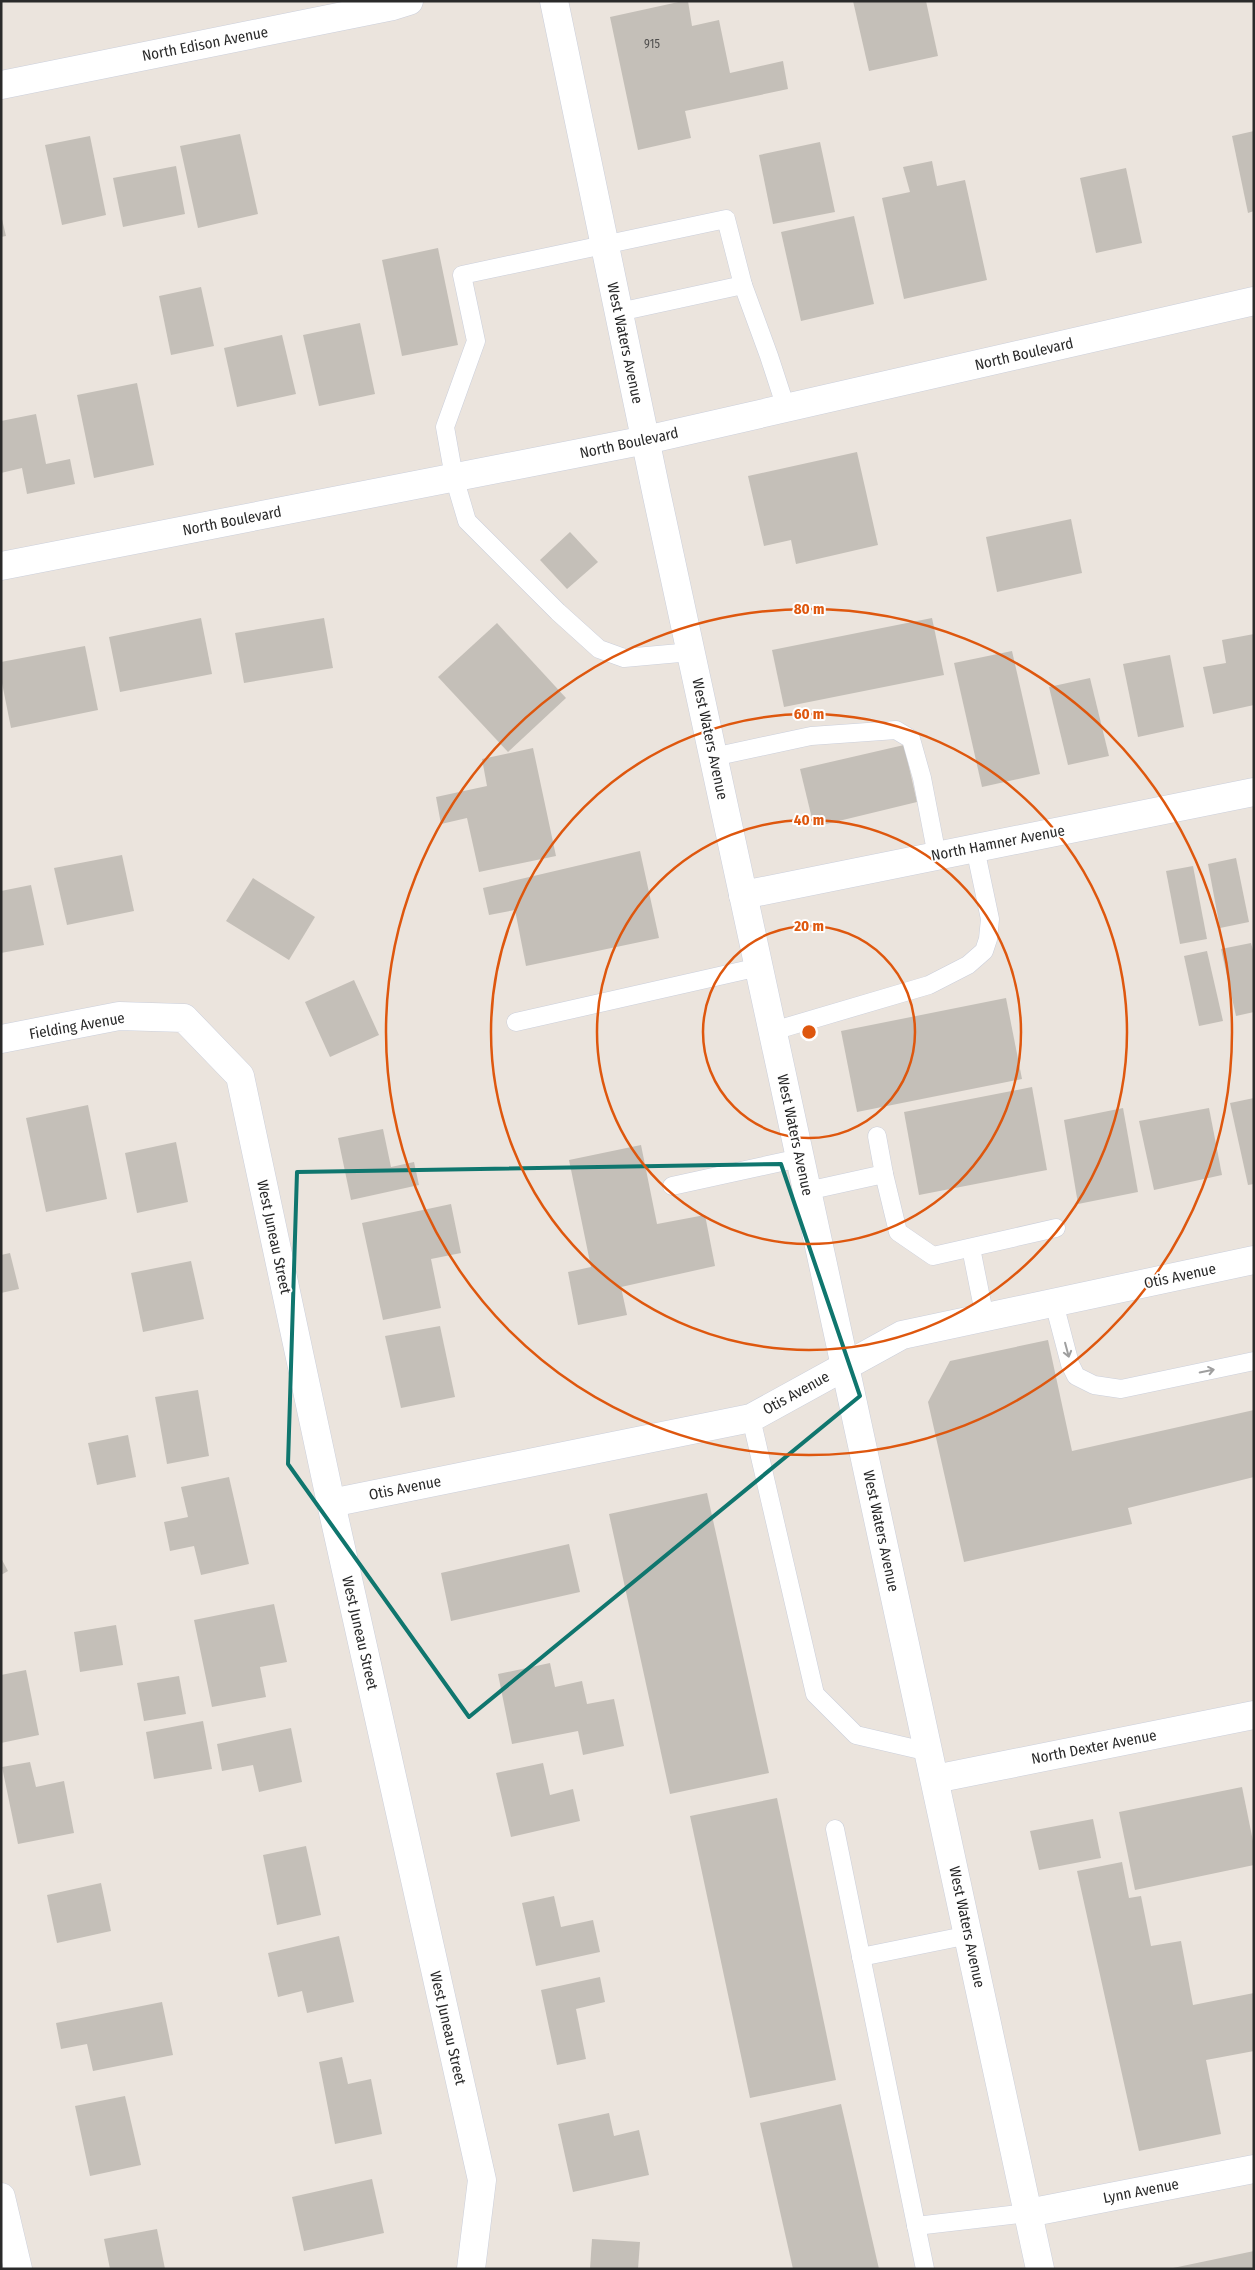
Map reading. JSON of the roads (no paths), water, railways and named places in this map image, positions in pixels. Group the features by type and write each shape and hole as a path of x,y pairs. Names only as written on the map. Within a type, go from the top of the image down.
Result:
{"street":[{"name":"North Edison Avenue","path":"1,85 393,6 408,1"},
{"name":"West Waters Avenue","path":"554,1 713,757 1040,2269"},
{"name":"North Boulevard","path":"1,566 646,440 1254,301"},
{"name":"North Hamner Avenue","path":"743,895 1254,792"},
{"name":"Fielding Avenue","path":"1,1039 119,1016 184,1018"},
{"name":"West Juneau Street","path":"184,1018 240,1076 331,1503 482,2180 471,2269"},
{"name":"Otis Avenue","path":"331,1503 751,1418 902,1335 1254,1260"},
{"name":"North Dexter Avenue","path":"935,1779 1254,1715"},
{"name":"Lynn Avenue","path":"1028,2213 1254,2169"},
{"path":"1,2197 18,2269"}],"lane":[{"path":"691,652 624,658 599,649 551,605 467,521 454,477 445,426 476,341 462,275 726,219 742,285 786,408"},
{"path":"619,312 742,285"},
{"path":"713,757 811,736 896,730 911,739 922,778 937,856"},
{"path":"773,1030 929,984 968,965 984,951 988,940 990,919 975,848"},
{"path":"516,1022 759,967"},
{"path":"877,1136 898,1232 933,1256 1056,1228"},
{"path":"672,1186 800,1158"},
{"path":"808,1191 884,1174"},
{"path":"971,1248 985,1318"},
{"path":"1054,1303 1070,1364 1076,1376 1094,1385 1121,1389 1254,1361"},
{"path":"751,1418 815,1694 856,1735 929,1752"},
{"path":"835,1830 925,2269"},
{"path":"861,1957 969,1935"},
{"path":"916,2226 1028,2213"}]}
